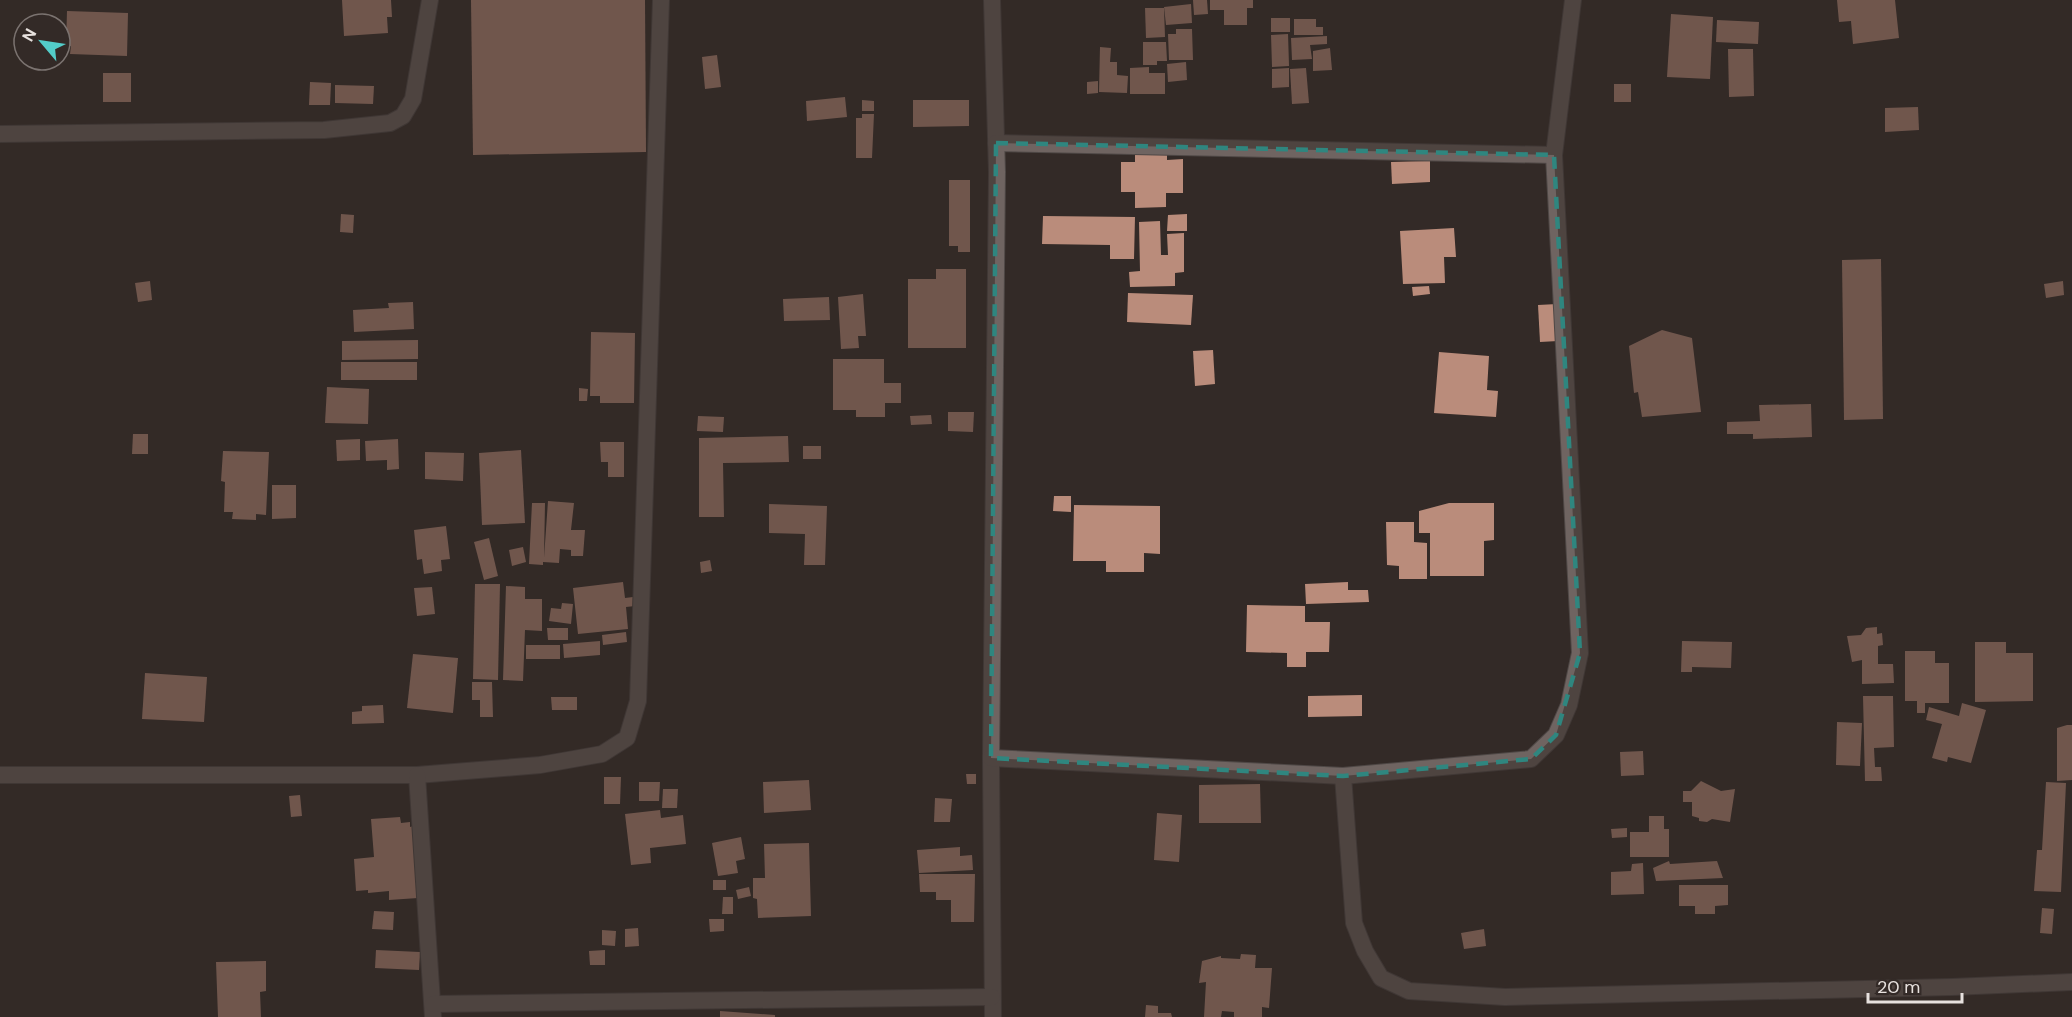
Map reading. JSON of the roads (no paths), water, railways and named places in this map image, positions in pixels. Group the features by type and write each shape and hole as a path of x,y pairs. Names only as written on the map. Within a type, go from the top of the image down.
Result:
{"street":[{"path":"0,134 324,130 390,123 403,116 412,99 430,0"},
{"path":"0,775 417,775 540,765 602,754 627,738 638,701 661,0"},
{"path":"992,0 996,142 991,758 993,1017"},
{"path":"991,758 1343,776 1531,759 1556,735 1569,705 1580,653 1554,155 1572,0"},
{"path":"996,142 1554,155"},
{"path":"417,775 433,1011 992,997"},
{"path":"1343,776 1354,923 1365,951 1381,978 1409,991 1505,997 1952,987 2072,982"}]}
